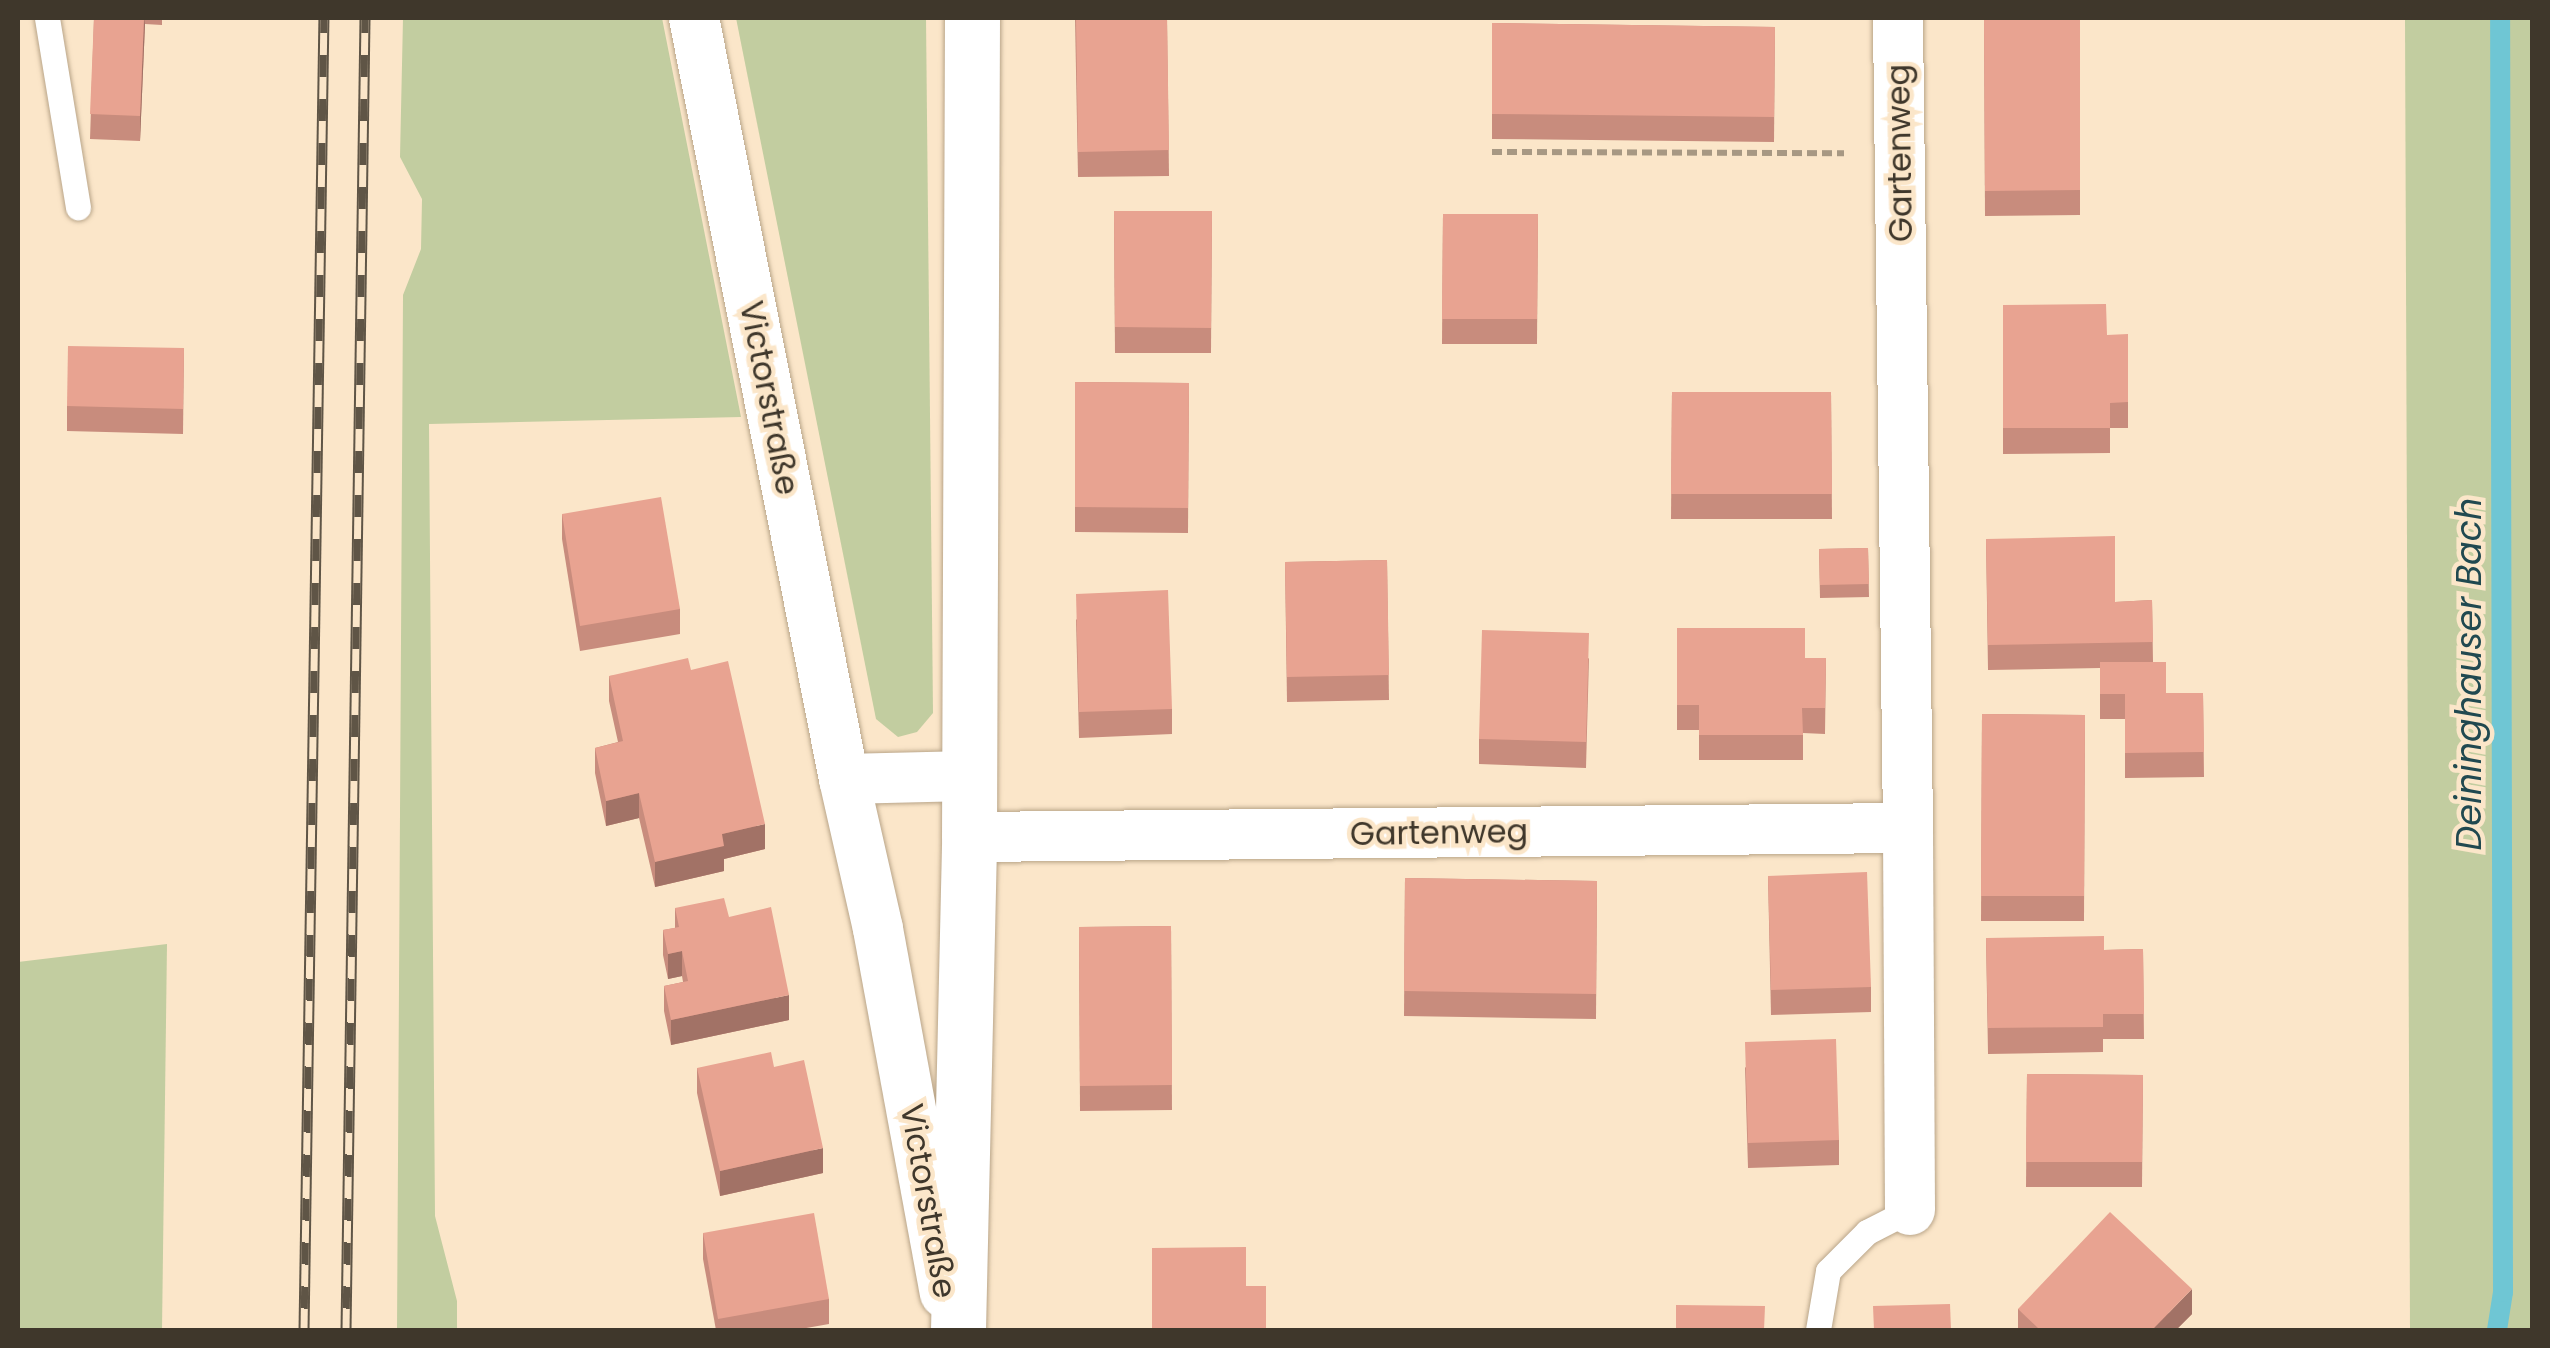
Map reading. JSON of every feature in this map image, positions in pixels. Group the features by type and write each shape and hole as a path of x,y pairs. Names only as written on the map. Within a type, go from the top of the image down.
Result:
{"street":[{"name":"Victorstraße","path":"694,18 955,1330"},
{"name":"Victorstraße","path":"955,1330 969,837 972,18"},
{"name":"Gartenweg","path":"1898,18 1910,1210"},
{"path":"844,778 969,776"},
{"name":"Gartenweg","path":"969,837 1908,828"}],"lane":[{"path":"47,18 78,207"},
{"path":"1818,1330 1828,1271 1867,1232 1910,1210"}],"path":[{"path":"1492,152 1900,154"}],"green space":[{"path":"403,18 662,18 741,417 429,424 435,1216 457,1301 457,1330 397,1330 403,295 421,249 422,199 400,157"},
{"path":"736,18 926,18 933,713 917,732 898,737 876,719"},
{"path":"2405,18 2532,18 2532,1330 2410,1330"},
{"path":"167,944 162,1330 18,1330 18,962"}],"building":[{"path":"94,18 144,18 140,116 90,114"},
{"path":"1076,18 1167,18 1169,150 1078,152"},
{"path":"1984,18 2080,18 2080,190 1985,191"},
{"path":"1492,23 1775,27 1774,117 1492,114"},
{"path":"1114,211 1212,211 1211,328 1115,327"},
{"path":"1443,214 1538,214 1537,319 1442,319"},
{"path":"2106,304 2107,335 2128,334 2128,402 2110,403 2110,428 2003,428 2003,305"},
{"path":"68,346 184,348 183,409 67,406"},
{"path":"1075,382 1189,383 1188,508 1075,507"},
{"path":"1672,392 1831,392 1832,494 1671,494"},
{"path":"661,497 680,609 580,626 562,514"},
{"path":"2115,536 2115,602 2152,600 2153,642 1988,645 1986,539"},
{"path":"1868,548 1869,584 1820,585 1819,549"},
{"path":"1387,560 1389,675 1287,677 1285,562"},
{"path":"1168,590 1172,709 1079,712 1076,594"},
{"path":"1677,628 1805,628 1805,658 1826,658 1825,708 1802,708 1803,735 1699,735 1699,705 1677,705"},
{"path":"1482,630 1589,633 1586,742 1479,739"},
{"path":"688,658 691,670 728,661 765,824 722,834 724,846 655,862 639,793 606,801 595,748 623,741 609,676"},
{"path":"2100,662 2166,662 2166,693 2203,693 2204,752 2125,753 2125,694 2100,694"},
{"path":"1982,714 2085,715 2084,896 1981,896"},
{"path":"1867,872 1871,987 1771,990 1768,876"},
{"path":"1405,878 1597,881 1596,994 1404,991"},
{"path":"724,898 729,917 771,907 789,995 671,1020 664,986 688,981 682,951 668,954 663,930 679,927 675,908"},
{"path":"1171,926 1172,1085 1080,1086 1079,927"},
{"path":"2104,936 2104,950 2143,949 2144,1014 2103,1014 2103,1027 1988,1028 1986,938"},
{"path":"1836,1039 1839,1140 1748,1143 1745,1042"},
{"path":"771,1052 774,1067 804,1060 823,1148 720,1171 697,1068"},
{"path":"2027,1074 2143,1075 2142,1162 2026,1162"},
{"path":"2110,1212 2192,1289 2152,1330 2040,1330 2018,1309"},
{"path":"814,1213 829,1299 718,1319 703,1233"},
{"path":"1246,1247 1246,1286 1266,1286 1266,1330 1152,1330 1152,1248"},
{"path":"1950,1304 1951,1330 1874,1330 1873,1306"},
{"path":"1676,1305 1765,1306 1764,1330 1676,1330"}],"waterway":[{"name":"Deininghauser Bach","path":"2497,1330 2503,1292 2500,18"}],"railway":[{"path":"304,1330 324,18"},
{"path":"346,1330 365,18"}]}
